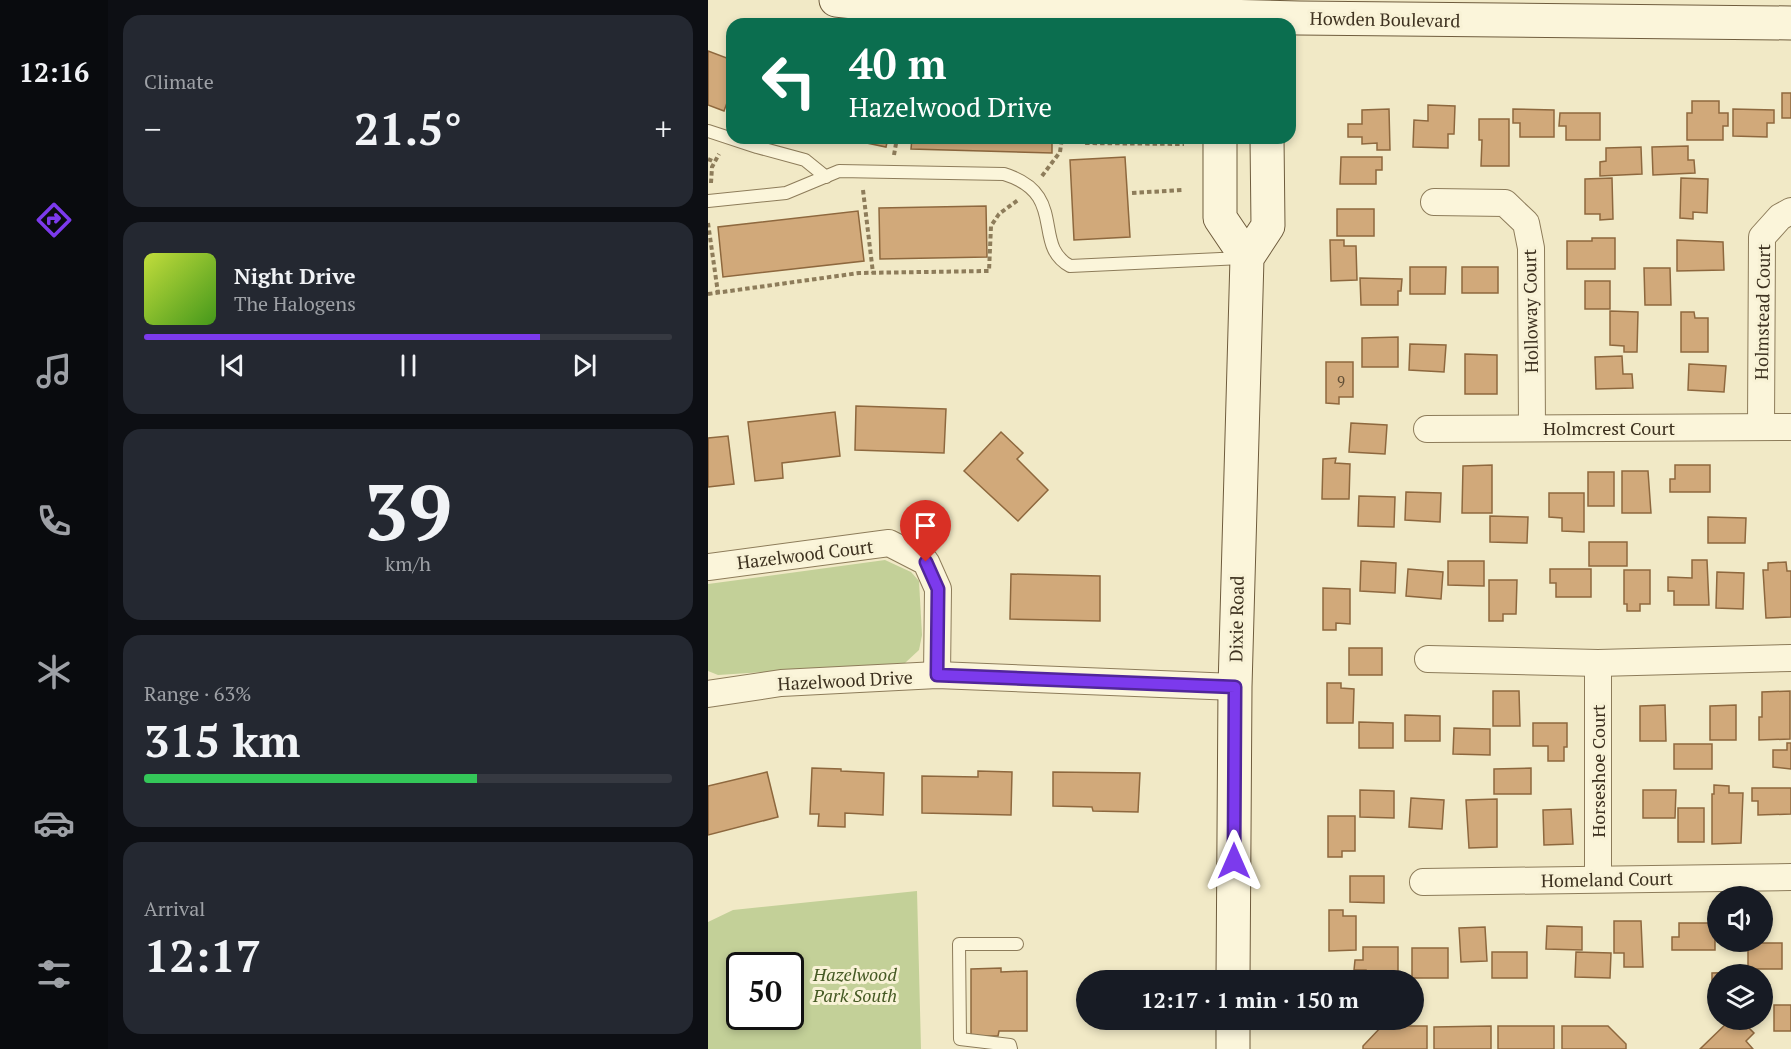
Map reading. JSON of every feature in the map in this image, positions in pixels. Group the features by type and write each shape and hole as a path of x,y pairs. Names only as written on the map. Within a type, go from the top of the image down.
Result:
{"main road":[{"name":"Howden Boulevard","path":"836,0 909,8 1791,23"},
{"path":"1220,144 1220,218 1247,258 1268,226 1267,144"},
{"name":"Dixie Road","path":"1233,970 1235,687 1247,258"},
{"path":"1233,1030 1233,1049"}],"street":[{"name":"Holloway Court","path":"1434,202 1505,203 1526,223 1531,248 1532,428"},
{"name":"Holmstead Court","path":"1761,427 1762,237 1780,217 1791,211"},
{"name":"Holmcrest Court","path":"1427,429 1791,427"},
{"name":"Hazelwood Court","path":"708,567 889,543 926,562 938,589 937,675"},
{"path":"1428,659 1598,663 1791,658"},
{"name":"Horseshoe Court","path":"1598,663 1598,879"},
{"name":"Hazelwood Drive","path":"708,694 781,683 937,675 1235,687"},
{"name":"Homeland Court","path":"1423,882 1791,877"}],"lane":[{"path":"708,131 726,136"},
{"path":"752,144 805,160 826,177"},
{"path":"709,201 786,193 839,171 1004,174 1020,179 1032,188 1042,202 1053,250 1060,261 1070,266 1247,258"},
{"path":"1011,1049 1010,1045 960,1040 959,944 1017,944"}],"path":[{"path":"709,201 710,171 726,142"},
{"path":"708,294 859,273 989,271 991,226 999,214 1020,199 1050,168 1060,152 1061,144"},
{"path":"708,159 715,162"},
{"path":"861,171 873,273"},
{"path":"1132,193 1183,190"},
{"path":"708,223 718,293"}],"green space":[{"path":"885,560 911,572 919,581 922,635 919,650 905,663 718,675 708,671 708,584"},
{"name":"Hazelwood Park South","path":"917,891 921,1049 708,1049 708,922 733,910"}],"building":[{"path":"708,51 726,58 726,106 724,111 708,105"},
{"path":"1782,93 1791,93 1791,118 1782,118"},
{"path":"1692,101 1719,101 1719,113 1728,113 1728,126 1723,126 1723,140 1687,140 1687,113 1692,113"},
{"path":"1428,105 1455,106 1454,134 1448,134 1448,148 1413,147 1414,120 1428,121"},
{"path":"1389,109 1390,150 1377,150 1377,143 1362,144 1362,137 1348,137 1348,124 1362,124 1362,110"},
{"path":"1513,109 1554,110 1554,137 1520,137 1520,123 1513,123"},
{"path":"1733,109 1774,110 1774,123 1767,123 1767,137 1733,136"},
{"path":"1560,113 1600,113 1600,140 1566,140 1566,126 1559,126"},
{"path":"1479,119 1509,119 1509,166 1481,166 1482,140 1479,140"},
{"path":"911,144 1052,144 1052,153 911,149"},
{"path":"1688,146 1688,160 1694,160 1695,173 1653,175 1652,147"},
{"path":"1641,147 1642,174 1600,176 1600,162 1606,161 1606,148"},
{"path":"1125,157 1130,237 1074,240 1070,160"},
{"path":"1341,157 1382,157 1382,170 1376,170 1376,184 1340,184"},
{"path":"1612,178 1613,219 1600,220 1600,214 1585,214 1585,179"},
{"path":"1681,178 1708,179 1707,213 1693,212 1693,219 1680,218"},
{"path":"986,206 987,257 880,259 879,208"},
{"path":"1337,209 1374,209 1374,236 1337,236"},
{"path":"858,211 864,261 723,277 718,227"},
{"path":"1592,238 1615,238 1615,269 1567,269 1567,241 1592,241"},
{"path":"1330,240 1344,240 1344,246 1356,246 1357,280 1331,281"},
{"path":"1677,240 1723,242 1724,270 1677,271"},
{"path":"1410,267 1446,267 1445,294 1410,294"},
{"path":"1462,267 1498,267 1498,293 1462,293"},
{"path":"1644,268 1670,268 1671,305 1645,305"},
{"path":"1360,278 1402,279 1401,291 1398,291 1398,305 1361,305"},
{"path":"1585,281 1610,281 1610,309 1585,309"},
{"path":"1610,311 1638,312 1637,352 1624,352 1624,346 1610,345"},
{"path":"1681,312 1694,312 1695,318 1708,318 1708,352 1681,352"},
{"path":"1398,337 1398,367 1362,367 1362,338"},
{"path":"1410,344 1446,345 1444,372 1409,370"},
{"path":"1465,354 1497,355 1497,394 1465,394"},
{"path":"1622,356 1623,374 1632,374 1633,388 1596,389 1595,357"},
{"path":"1326,362 1353,362 1353,397 1339,397 1339,404 1326,403"},
{"path":"1689,364 1726,366 1724,392 1688,390"},
{"path":"856,406 946,409 944,453 855,450"},
{"path":"835,412 840,456 782,463 783,478 755,481 748,422"},
{"path":"1351,423 1387,425 1385,454 1349,452"},
{"path":"1001,432 1023,453 1017,459 1048,490 1018,521 964,471"},
{"path":"728,436 734,484 708,487 708,438"},
{"path":"1336,458 1335,463 1350,464 1349,499 1322,499 1323,459"},
{"path":"1492,465 1492,513 1462,513 1463,466"},
{"path":"1675,465 1710,465 1710,492 1670,492 1670,479 1675,479"},
{"path":"1622,471 1648,471 1651,513 1622,513"},
{"path":"1588,472 1614,472 1614,506 1588,506"},
{"path":"1406,492 1441,493 1440,522 1405,520"},
{"path":"1549,493 1584,493 1584,532 1562,531 1562,518 1549,517"},
{"path":"1359,496 1395,497 1394,527 1358,526"},
{"path":"1490,516 1528,517 1527,543 1490,542"},
{"path":"1708,517 1746,518 1745,543 1708,543"},
{"path":"1589,542 1627,542 1627,566 1589,566"},
{"path":"1692,560 1707,560 1709,605 1674,605 1674,591 1668,591 1668,577 1692,578"},
{"path":"1361,561 1396,563 1395,593 1360,591"},
{"path":"1448,561 1484,561 1484,586 1448,585"},
{"path":"1786,562 1787,571 1791,571 1791,617 1766,618 1763,570 1768,570 1768,563"},
{"path":"1408,569 1443,572 1441,599 1406,596"},
{"path":"1550,569 1591,569 1591,597 1556,597 1556,583 1550,583"},
{"path":"1624,570 1650,570 1650,604 1640,604 1640,611 1627,611 1627,604 1624,604"},
{"path":"1717,572 1744,573 1743,609 1716,608"},
{"path":"1011,574 1100,576 1100,621 1010,619"},
{"path":"1489,580 1517,580 1516,614 1503,614 1503,621 1489,621"},
{"path":"1323,588 1350,589 1350,624 1336,623 1336,630 1323,630"},
{"path":"1349,648 1382,648 1382,675 1349,675"},
{"path":"1327,683 1341,683 1341,688 1354,689 1353,723 1327,723"},
{"path":"1493,691 1519,691 1520,726 1493,726"},
{"path":"1790,691 1790,739 1759,740 1762,692"},
{"path":"1665,705 1666,741 1640,741 1640,706"},
{"path":"1736,705 1736,740 1710,740 1710,706"},
{"path":"1405,715 1440,716 1440,741 1405,741"},
{"path":"1359,722 1393,723 1393,748 1359,748"},
{"path":"1533,723 1567,723 1567,747 1564,747 1564,761 1548,761 1548,746 1533,746"},
{"path":"1454,728 1490,729 1490,755 1453,754"},
{"path":"1787,743 1791,743 1791,769 1773,767 1773,750 1787,750"},
{"path":"1674,744 1712,744 1712,769 1674,769"},
{"path":"812,768 884,773 883,815 845,813 845,827 818,826 819,814 810,814"},
{"path":"1531,768 1531,794 1494,794 1494,769"},
{"path":"978,771 1012,772 1011,815 922,813 922,776 978,777"},
{"path":"767,772 778,817 708,835 708,786"},
{"path":"1053,772 1140,773 1138,812 1093,811 1092,807 1053,806"},
{"path":"1714,785 1729,786 1729,793 1743,793 1741,843 1712,844"},
{"path":"1752,788 1791,788 1791,814 1758,815 1758,801 1752,801"},
{"path":"1360,790 1394,791 1394,818 1360,817"},
{"path":"1643,790 1676,790 1675,818 1643,818"},
{"path":"1411,798 1444,800 1442,829 1409,827"},
{"path":"1497,799 1497,847 1469,848 1466,800"},
{"path":"1678,808 1704,808 1704,842 1678,842"},
{"path":"1571,809 1573,844 1544,845 1543,810"},
{"path":"1328,816 1355,816 1355,851 1342,851 1342,857 1328,857"},
{"path":"1350,876 1384,876 1384,903 1350,902"},
{"path":"1329,910 1343,910 1343,916 1356,916 1356,950 1329,951"},
{"path":"1614,921 1641,921 1643,967 1624,967 1624,953 1614,953"},
{"path":"1679,923 1707,923 1707,950 1672,950 1672,937 1679,937"},
{"path":"1547,926 1582,927 1582,950 1546,949"},
{"path":"1485,927 1487,961 1461,962 1459,928"},
{"path":"1773,943 1782,943 1782,969 1773,969 1773,964 1748,964 1748,952 1773,952"},
{"path":"1363,947 1398,947 1398,970 1354,970 1355,960 1363,960"},
{"path":"1412,948 1448,948 1448,978 1424,978 1424,970 1412,970"},
{"path":"1492,952 1527,952 1527,978 1492,978"},
{"path":"1576,952 1611,953 1610,978 1575,977"},
{"path":"1001,968 1001,972 1027,971 1027,1031 999,1031 998,1036 971,1036 971,969"},
{"path":"1774,1005 1791,1005 1791,1031 1774,1031"},
{"path":"1424,1026 1427,1026 1427,1049 1363,1049 1363,1046 1378,1030 1424,1030"},
{"path":"1491,1026 1491,1049 1434,1049 1434,1027"},
{"path":"1498,1026 1554,1026 1554,1049 1498,1049"},
{"path":"1562,1026 1608,1026 1626,1044 1626,1049 1562,1049"},
{"path":"1720,1030 1751,1030 1754,1033 1746,1041 1753,1049 1700,1049"}],"route":[{"path":"926,562 938,589 937,675 1235,687 1234,861"}]}
